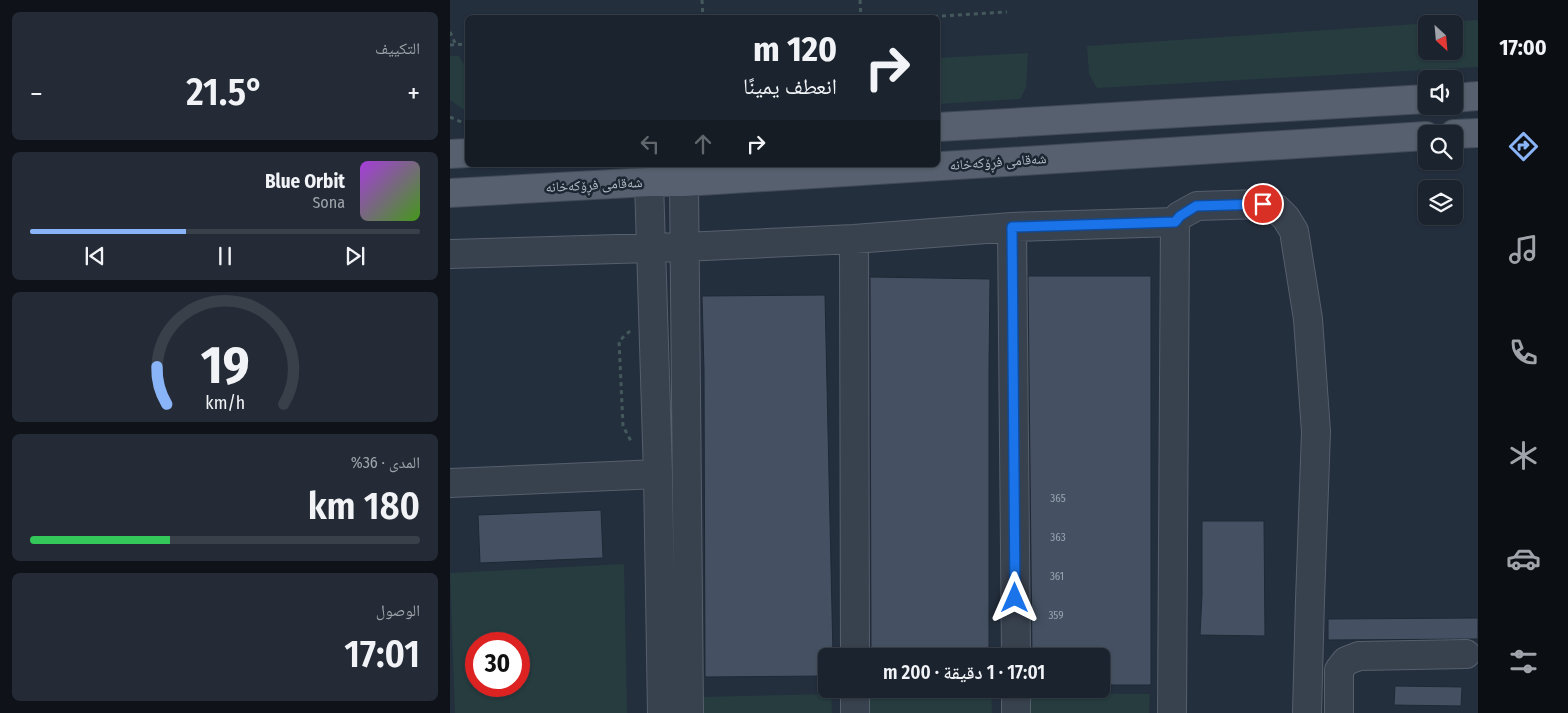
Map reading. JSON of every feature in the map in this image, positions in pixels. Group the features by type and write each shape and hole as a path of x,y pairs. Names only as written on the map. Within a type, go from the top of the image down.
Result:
{"main road":[{"path":"1463,97 1478,96"},
{"path":"940,127 1418,99"},
{"path":"1463,133 1478,132"},
{"name":"شەقامی فڕۆکەخانە","path":"940,166 1418,136"},
{"path":"450,154 465,153"},
{"name":"شەقامی فڕۆکەخانە","path":"450,193 649,182 684,182 926,167"}],"street":[{"path":"450,138 465,146"},
{"path":"649,182 658,474 662,713"},
{"path":"684,182 689,713"},
{"path":"1172,713 1175,222 1180,216 1196,206 1263,204 1276,209 1286,218 1294,231 1308,319 1316,432 1308,713"},
{"path":"450,254 651,248 684,239 854,239 1012,227 1175,222"},
{"path":"1012,227 1016,648"},
{"path":"854,239 855,648"},
{"path":"450,483 658,474"},
{"path":"1339,713 1339,670 1346,661 1359,656 1466,654"},
{"path":"855,698 855,713"},
{"path":"1016,698 1016,713"}],"path":[{"path":"702,0 703,15"},
{"path":"860,0 861,15"},
{"path":"940,16 1007,12"},
{"path":"450,32 456,45"},
{"path":"450,45 465,44"},
{"path":"450,117 465,124"}],"green space":[{"path":"1478,20 1478,67 1097,88 1089,74 1087,46 1418,24 1418,60 1463,60 1463,21"},
{"path":"1028,53 1026,87 1020,99 940,104 940,58"},
{"path":"450,56 459,56 465,66 465,111 450,100"},
{"path":"624,564 627,713 455,713 450,573"},
{"path":"818,694 818,698 831,698 832,713 703,713 702,697"},
{"path":"1110,694 1150,694 1149,713 1030,713 1030,698 1110,698"},
{"path":"870,698 991,698 992,713 870,713"}],"building":[{"path":"1028,276 1151,276 1151,685 1110,685 1110,648 1032,648"},
{"path":"870,277 990,279 989,648 871,648"},
{"path":"825,295 833,648 818,648 818,676 705,677 702,296"},
{"path":"601,510 603,558 480,563 478,515"},
{"path":"1202,521 1264,521 1265,636 1200,635"},
{"path":"1478,618 1478,639 1328,640 1328,619"},
{"path":"1395,686 1462,687 1461,706 1394,705"}],"route":[{"path":"1015,598 1012,227 1175,222 1180,216 1196,206 1263,204"}]}
